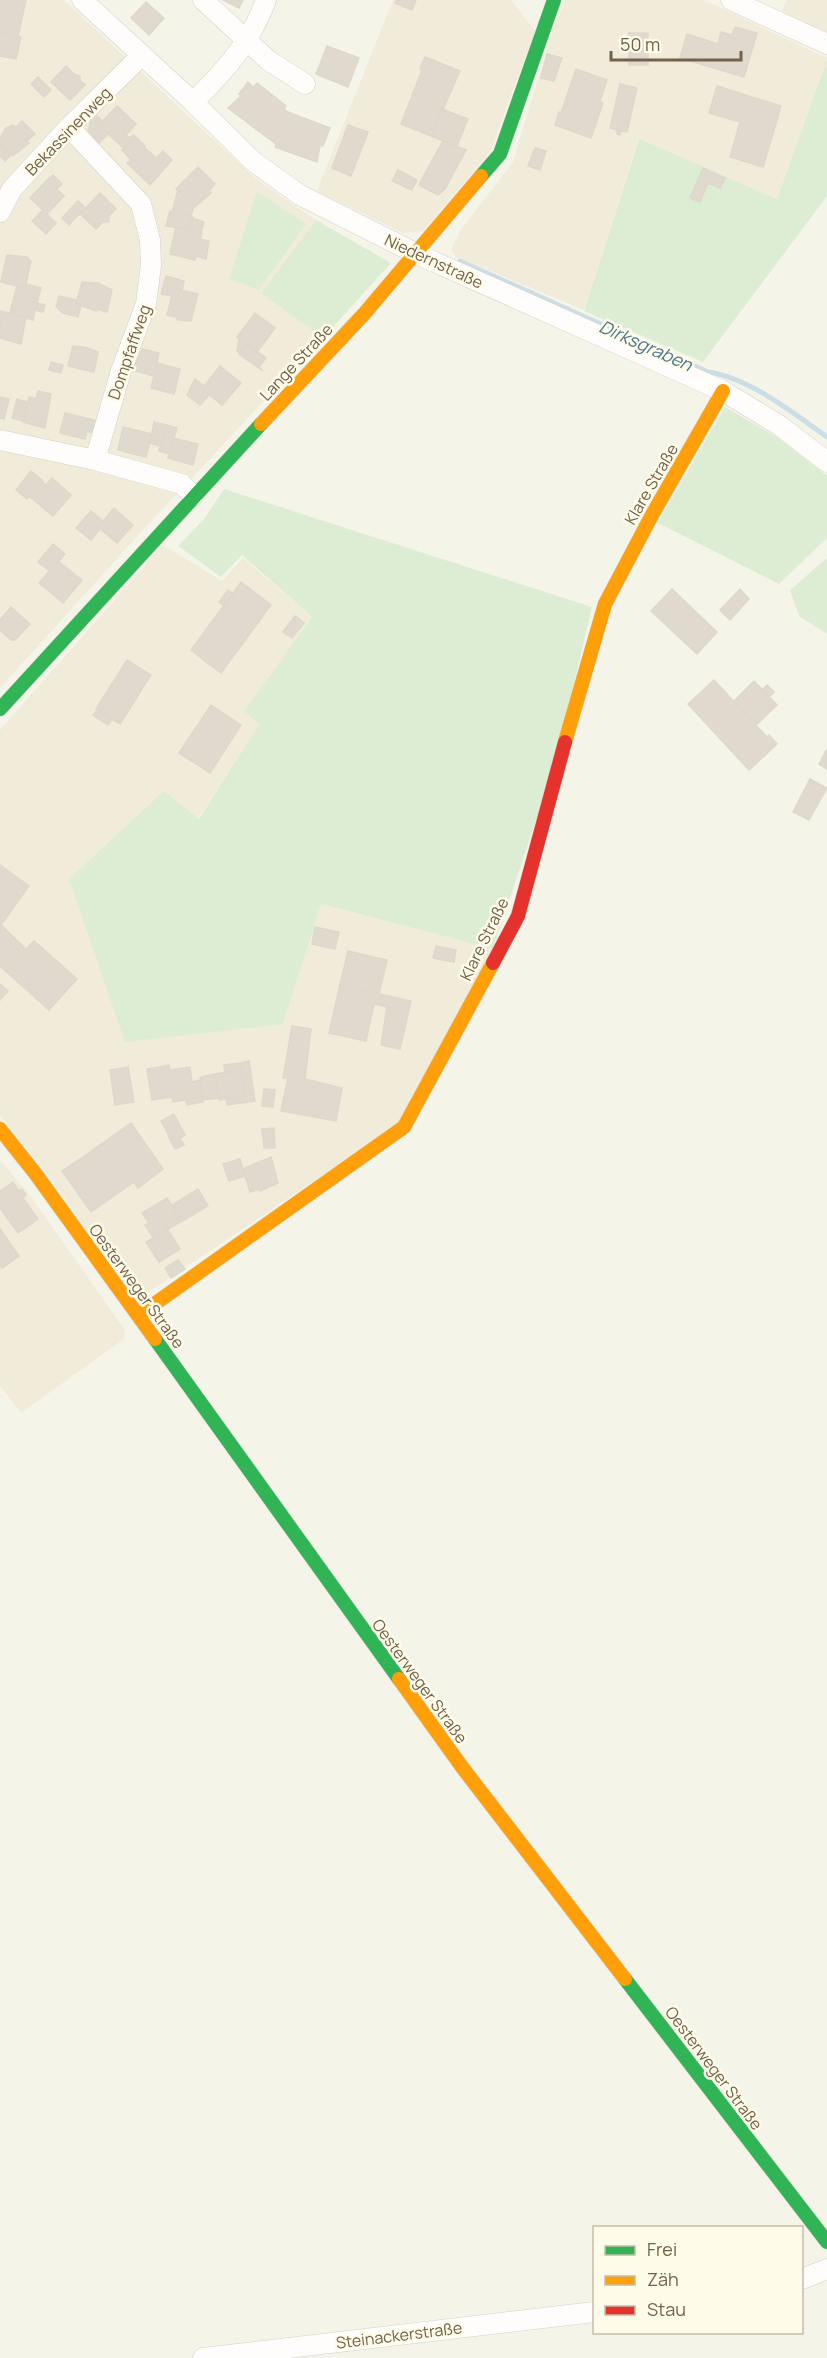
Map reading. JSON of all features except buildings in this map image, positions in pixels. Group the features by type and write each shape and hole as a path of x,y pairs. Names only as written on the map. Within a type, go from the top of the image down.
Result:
{"street":[{"name":"Niedernstraße","path":"82,0 193,102 254,162 300,195 417,254 723,392 779,425 827,462"},
{"path":"203,0 268,60 305,84"},
{"path":"193,102 215,81 247,42 266,0"},
{"name":"Lange Straße","path":"0,709 160,536 193,496 364,314 500,154 554,0"},
{"path":"731,0 827,44"},
{"name":"Bekassinenweg","path":"0,212 12,189 142,55"},
{"name":"Dompfaffweg","path":"69,128 141,204 150,240 152,265 146,304 121,372 95,460"},
{"name":"Klare Straße","path":"139,1316 404,1127 518,916 585,668 605,604 641,534 723,392"},
{"path":"0,440 95,460 182,484 193,496"},
{"name":"Oesterweger Straße","path":"0,1130 35,1173 139,1316 462,1767 827,2242"},
{"path":"803,2278 827,2269"},
{"name":"Steinackerstraße","path":"203,2358 593,2312"}],"shaded area":[{"path":"0,0 64,0 256,179 316,220 261,293 323,338 143,530 0,688"},
{"path":"393,0 511,0 535,31 490,152 423,231 403,233 317,191"},
{"path":"565,0 704,0 827,58 777,199 638,140 584,310 457,257 451,250 460,231 513,162 554,26"},
{"path":"787,0 827,0 827,34 782,11"},
{"path":"163,545 222,581 243,558 312,617 245,711 259,724 198,819 283,1024 320,904 493,949 399,1124 138,1299 42,1167 0,1115 0,730"},
{"path":"0,1160 29,1194 125,1330 124,1339 21,1413 0,1386"}],"green space":[{"path":"827,59 827,196 703,362 584,311 639,139 777,199"},
{"path":"257,191 306,224 259,290 229,279"},
{"path":"316,220 391,263 323,338 261,293"},
{"path":"725,407 777,437 827,476 827,538 779,584 658,523"},
{"path":"224,489 592,607 556,760 493,949 321,904 283,1024 125,1042 69,879 164,791 199,819 259,724 244,711 312,617 242,555 221,577 178,546 204,519"},
{"path":"827,558 827,634 799,616 790,590"}],"waterway":[{"name":"Dirksgraben","path":"460,261 708,372 740,381 785,407 827,437"}],"traffic: fast":[{"path":"481,176 500,154 554,0"},
{"path":"0,709 261,424"},
{"path":"155,1339 399,1679"},
{"path":"625,1979 827,2242"}],"traffic: slow":[{"path":"261,424 364,314 481,176"},
{"path":"565,742 605,604 652,515 723,391"},
{"path":"139,1315 404,1127 493,963"},
{"path":"0,1129 35,1173 155,1339"},
{"path":"399,1679 462,1767 625,1979"}],"traffic: jam":[{"path":"493,963 518,916 565,742"}]}
